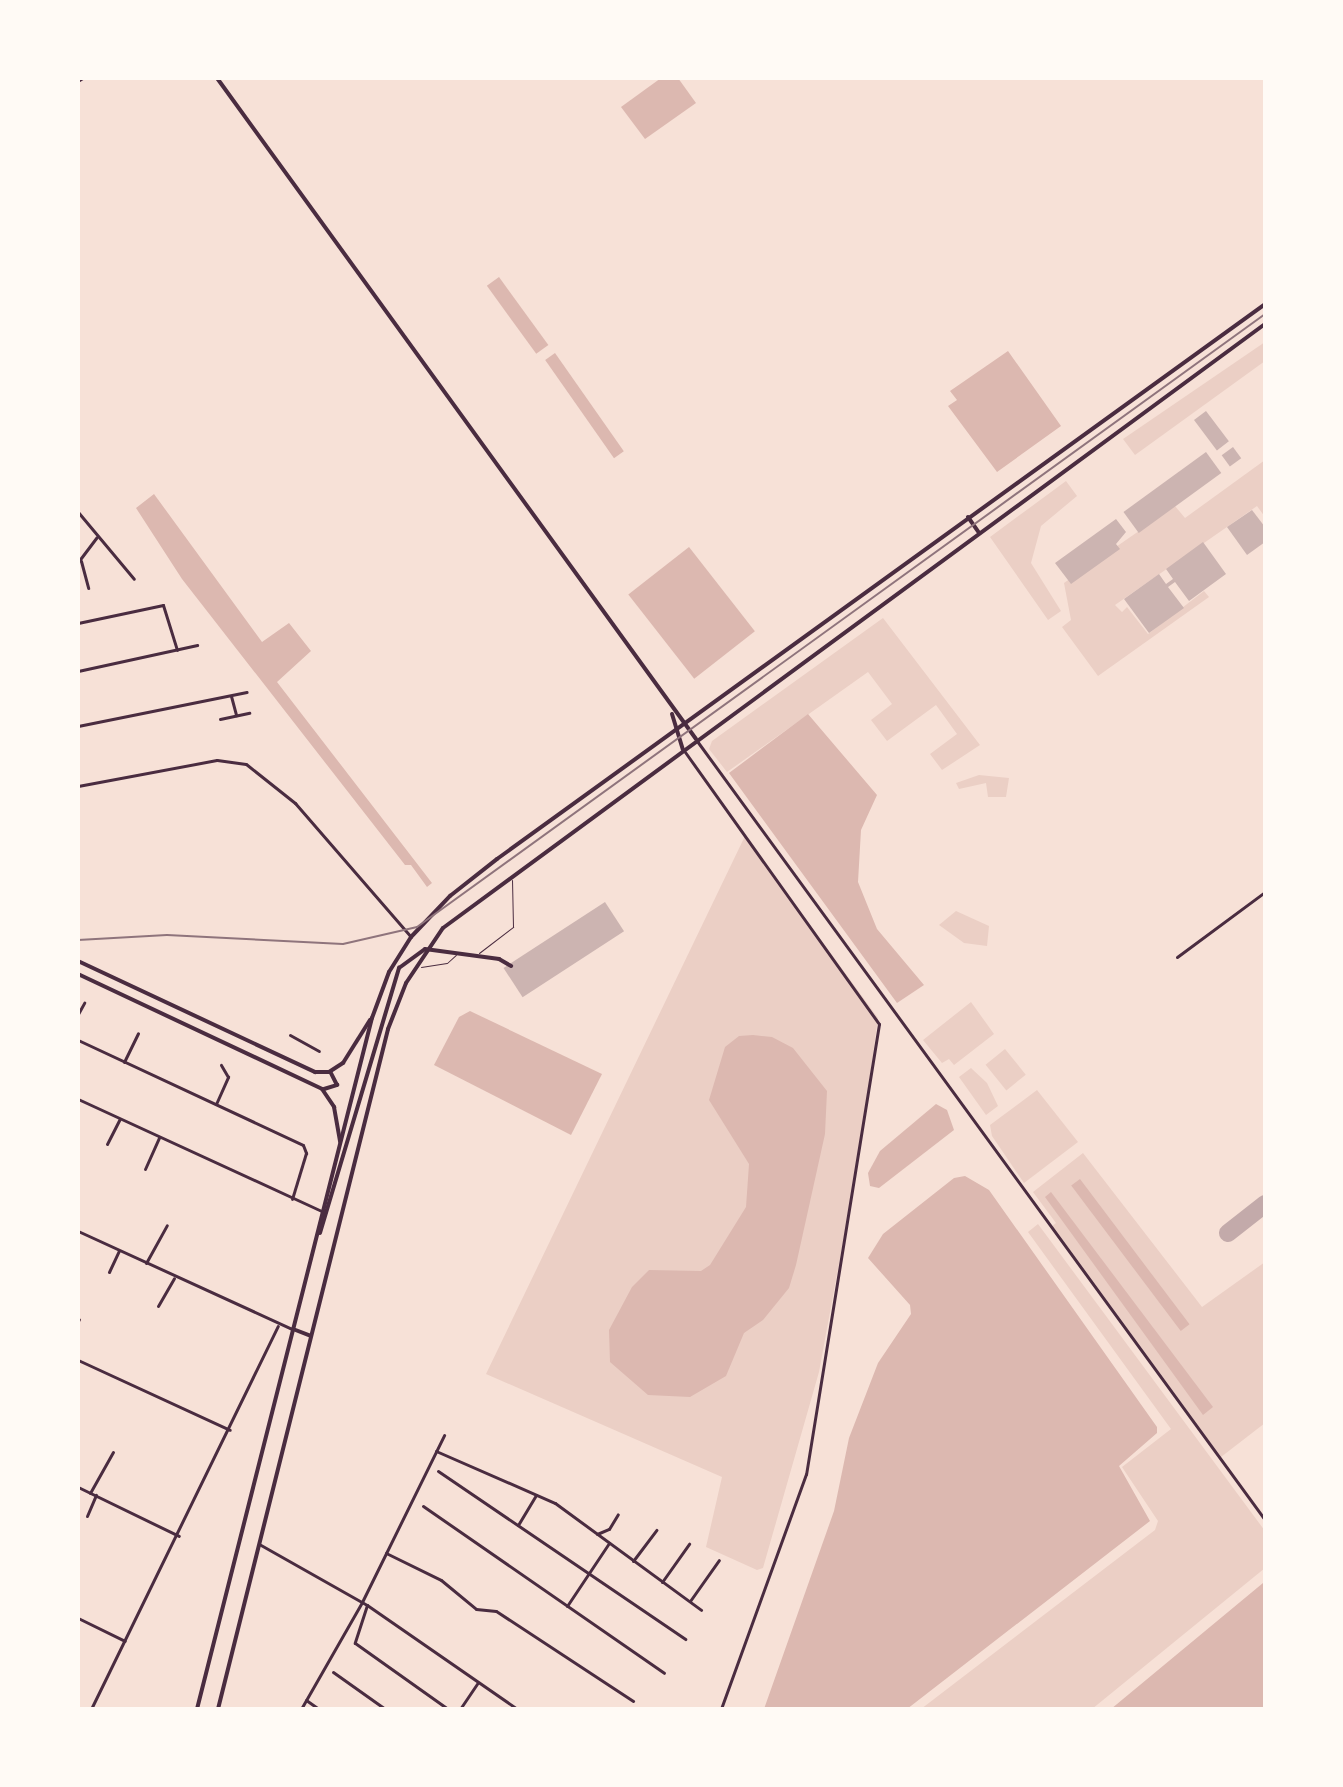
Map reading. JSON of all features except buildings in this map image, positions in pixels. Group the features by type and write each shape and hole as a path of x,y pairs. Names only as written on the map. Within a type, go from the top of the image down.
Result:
{"main road":[{"path":"217,78 672,712 696,739"},
{"path":"197,1709 372,1018 389,972 411,937 470,879 1265,304"},
{"path":"218,1709 388,1029 414,968 443,928 513,873 1265,324"},
{"path":"968,517 979,533"},
{"path":"672,712 683,749"},
{"path":"316,1243 340,1176 399,968 425,949 499,959 511,966"},
{"path":"78,961 315,1072 329,1072 343,1063 372,1018"},
{"path":"78,974 331,1091 337,1085 329,1072"},
{"path":"322,1089 334,1107 340,1141"},
{"path":"293,1329 311,1336"}],"street":[{"path":"78,512 134,579"},
{"path":"88,588 80,561 97,537"},
{"path":"78,623 163,605 177,650"},
{"path":"78,671 197,645"},
{"path":"78,726 247,692"},
{"path":"231,695 236,715"},
{"path":"220,719 249,713"},
{"path":"696,739 1265,1520"},
{"path":"683,749 878,1018 806,1474 721,1709"},
{"path":"78,786 217,760 246,764 284,791 411,937"},
{"path":"1177,957 1265,892"},
{"path":"78,1014 84,1003"},
{"path":"124,1062 138,1033"},
{"path":"290,1035 319,1051"},
{"path":"78,1040 305,1147 292,1199"},
{"path":"216,1104 228,1077 221,1065"},
{"path":"78,1099 323,1212"},
{"path":"107,1144 121,1119"},
{"path":"145,1169 159,1137"},
{"path":"146,1263 167,1225"},
{"path":"78,1231 278,1326 293,1329"},
{"path":"109,1272 119,1251"},
{"path":"158,1306 174,1277"},
{"path":"91,1709 179,1536 278,1326"},
{"path":"78,1360 230,1430"},
{"path":"301,1709 362,1602 444,1435"},
{"path":"436,1451 536,1495 597,1534 701,1610"},
{"path":"90,1493 113,1452"},
{"path":"438,1471 685,1639"},
{"path":"78,1487 179,1536"},
{"path":"87,1516 96,1495"},
{"path":"518,1525 536,1495"},
{"path":"423,1506 664,1673"},
{"path":"597,1534 609,1529 618,1514"},
{"path":"633,1561 656,1530"},
{"path":"567,1606 609,1543"},
{"path":"259,1544 367,1605 517,1709"},
{"path":"662,1582 689,1544"},
{"path":"386,1553 441,1580 476,1609 496,1611 633,1701"},
{"path":"690,1601 719,1560"},
{"path":"367,1605 355,1643 448,1709"},
{"path":"78,1618 126,1641"},
{"path":"333,1672 385,1709"},
{"path":"460,1709 478,1682"},
{"path":"306,1700 319,1709"}],"lane":[{"path":"414,968 447,963 459,952 476,956 513,927 509,893 513,873"}],"shaded area":[{"path":"661,78 678,78 696,103 645,139 621,107"},
{"path":"499,277 548,345 536,354 487,286"},
{"path":"1265,342 1265,361 1135,455 1123,439"},
{"path":"1008,351 1061,426 997,472 948,406 957,400 950,391"},
{"path":"555,353 624,451 614,458 545,360"},
{"path":"1265,460 1265,517 1257,506 1115,605 1122,612 1127,607 1148,634 1204,591 1209,597 1098,676 1062,627 1071,620 1064,583 1175,506 1185,518"},
{"path":"1066,481 1077,496 1041,526 1031,563 1061,611 1048,620 990,537"},
{"path":"154,494 262,642 289,623 311,651 277,682 432,883 427,887 411,865 405,865 182,579 136,508"},
{"path":"689,547 755,631 694,679 628,594"},
{"path":"883,618 980,745 942,770 930,754 957,734 936,705 887,741 871,720 892,704 868,672 727,772 709,749 712,741"},
{"path":"808,714 877,795 861,830 858,882 877,929 924,985 897,1003 729,773"},
{"path":"979,775 1009,778 1006,797 988,797 986,783 959,789 956,783"},
{"path":"745,836 878,1018 859,1155 819,1372 763,1568 757,1570 706,1547 722,1477 486,1374"},
{"path":"956,911 989,926 987,946 964,943 939,925"},
{"path":"971,1002 994,1034 954,1065 949,1059 942,1063 923,1040"},
{"path":"470,1011 602,1074 571,1135 434,1065 459,1017"},
{"path":"739,1036 772,1037 793,1048 827,1091 825,1134 796,1265 789,1288 763,1320 744,1333 726,1376 690,1397 648,1395 610,1362 609,1330 632,1287 649,1270 701,1271 710,1265 746,1207 749,1164 709,1100 725,1047"},
{"path":"1005,1049 1026,1075 1006,1090 986,1065"},
{"path":"971,1068 987,1083 998,1106 986,1115 959,1077"},
{"path":"1037,1090 1078,1142 1024,1183 992,1136 990,1125"},
{"path":"936,1104 947,1110 954,1130 879,1188 870,1186 868,1173 880,1151"},
{"path":"1083,1153 1202,1307 1265,1262 1265,1423 1221,1457 1051,1227 1056,1223 1033,1192"},
{"path":"965,1176 989,1190 1157,1427 1157,1433 1119,1466 1150,1521 907,1709 764,1709 834,1511 849,1438 878,1363 911,1314 910,1305 868,1258 883,1234 954,1178"},
{"path":"1080,1179 1190,1324 1181,1331 1071,1186"},
{"path":"1051,1192 1213,1407 1203,1415 1045,1197"},
{"path":"1038,1224 1265,1531 1265,1568 1092,1709 921,1709 1155,1530 1158,1521 1122,1467 1171,1429 1028,1232"},
{"path":"1265,1580 1265,1709 1111,1709 1263,1583"}],"taxiway":[{"path":"1228,1233 1265,1204"}],"railway":[{"path":"78,940 167,935 343,944 417,927 1265,314"}]}
